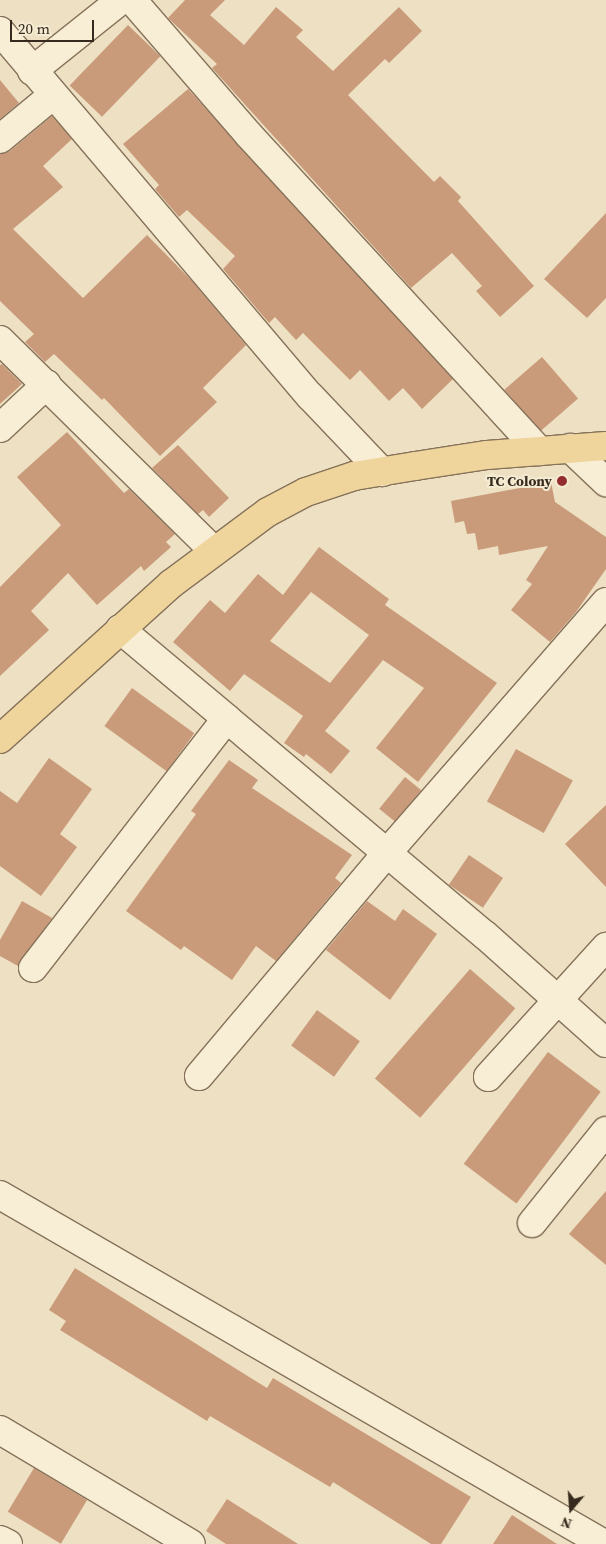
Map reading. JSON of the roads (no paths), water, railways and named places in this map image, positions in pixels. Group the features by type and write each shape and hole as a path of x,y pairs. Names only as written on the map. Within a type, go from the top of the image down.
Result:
{"main road":[{"path":"0,738 171,584 268,512 306,492 354,476 540,451 606,446"}],"street":[{"path":"32,71 121,0"},
{"path":"132,0 248,134 540,451"},
{"path":"0,31 52,96 310,396 382,472"},
{"path":"0,139 52,96"},
{"path":"0,340 47,384 214,551"},
{"path":"0,428 47,384"},
{"path":"570,448 606,482"},
{"path":"200,1076 388,853 606,602"},
{"path":"120,629 388,853 606,1043"},
{"path":"33,968 227,718"},
{"path":"488,1076 606,947"},
{"path":"532,1223 606,1131"},
{"path":"0,1196 604,1544"},
{"path":"0,1430 191,1544"},
{"path":"0,1540 8,1544"}],"place":[{"name":"TC Colony","path":"562,481"}]}
